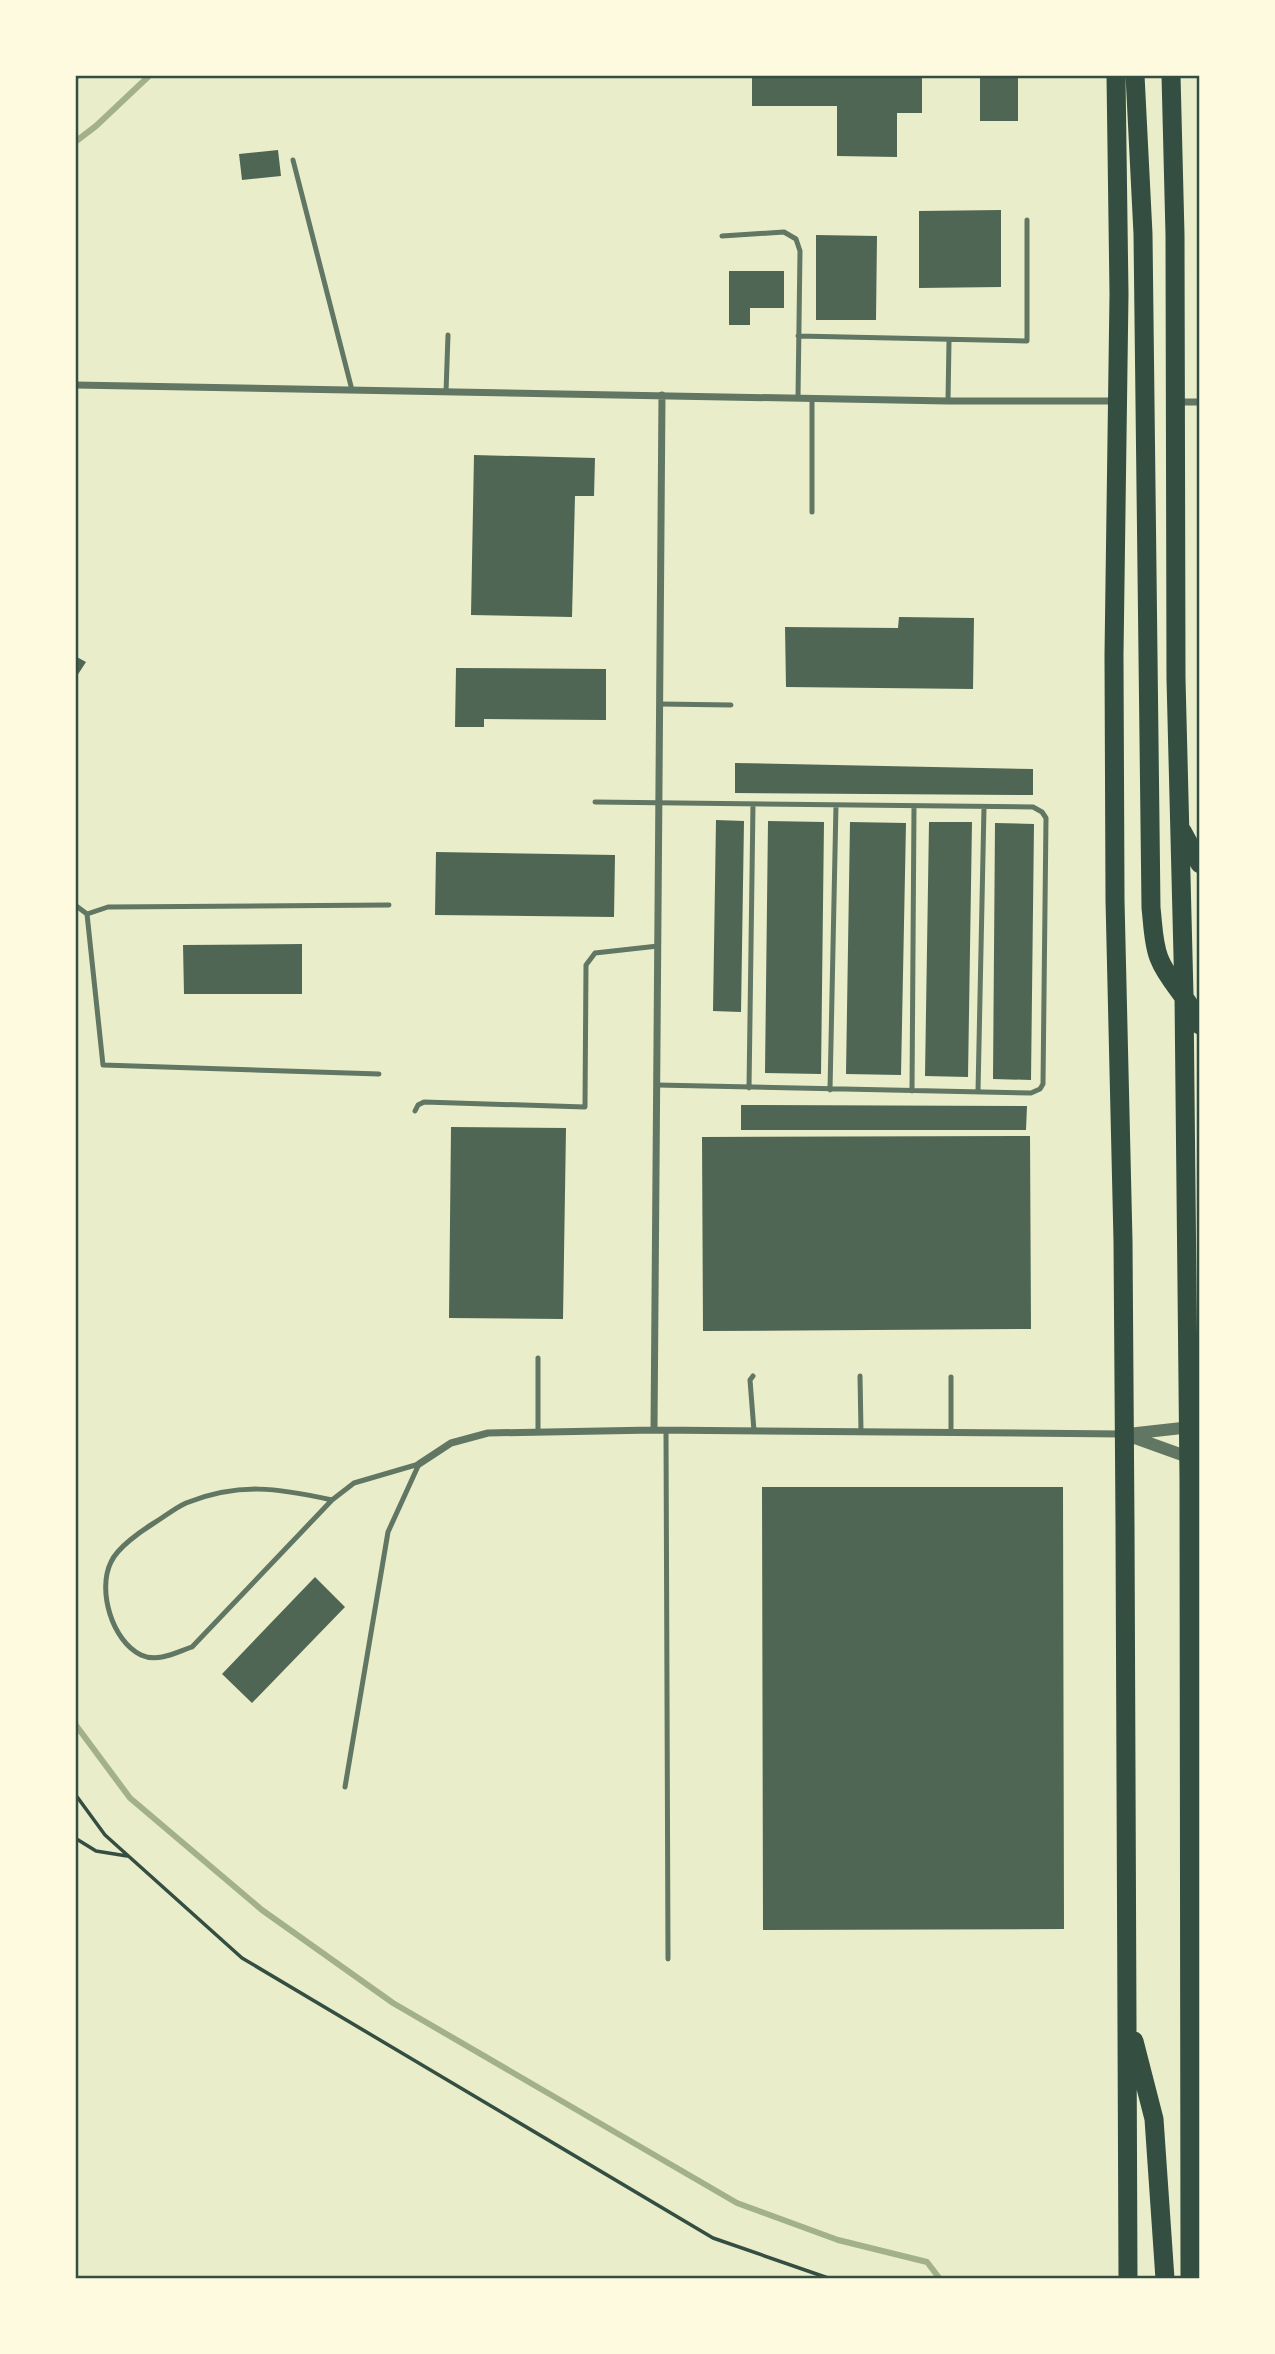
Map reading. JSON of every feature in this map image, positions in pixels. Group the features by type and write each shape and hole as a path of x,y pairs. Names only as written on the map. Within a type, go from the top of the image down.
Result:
{"highway":[{"path":"1116,75 1119,294 1114,655 1115,900 1124,1434 1128,2279"},
{"path":"1135,75 1143,234 1151,908 1159,958 1200,1025"},
{"path":"1171,75 1175,235 1176,679 1194,1426 1189,2023 1190,2279"},
{"path":"1180,827 1200,864"},
{"path":"1189,2023 1200,1985"},
{"path":"1126,2009 1154,2119 1165,2279"}],"street":[{"path":"75,386 948,401 1117,401"},
{"path":"654,1430 662,395"},
{"path":"1176,402 1200,402"},
{"path":"419,1464 451,1443 488,1433 754,1430 1124,1434 1194,1426"},
{"path":"1124,1434 1194,1457"}],"lane":[{"path":"293,160 352,390"},
{"path":"798,336 1027,341 1027,220"},
{"path":"722,236 784,232 796,239 800,251 797,398"},
{"path":"446,392 449,335"},
{"path":"948,401 949,341"},
{"path":"812,398 812,512"},
{"path":"660,704 731,705"},
{"path":"595,802 1033,807 1038,808 1046,818 1043,1084 1040,1088 1031,1093 657,1085"},
{"path":"749,1088 752,804"},
{"path":"830,1090 836,805"},
{"path":"912,1091 914,806"},
{"path":"978,1092 984,807"},
{"path":"75,905 87,914 103,1065 379,1074"},
{"path":"87,914 108,907 388,905"},
{"path":"415,1111 418,1105 424,1102 585,1107 586,965 595,953 658,946"},
{"path":"538,1358 538,1432"},
{"path":"752,1376 750,1380 754,1430"},
{"path":"860,1376 861,1431"},
{"path":"951,1377 951,1432"},
{"path":"666,1430 668,1959"},
{"path":"332,1500 282,1489 240,1488 185,1504 138,1533 111,1560 104,1586 110,1615 126,1644 142,1656 162,1658 192,1647 332,1500 354,1483 419,1464"},
{"path":"345,1787 388,1532 419,1464"}],"path":[{"path":"75,1794 105,1835 242,1958 713,2238 831,2279"},
{"path":"75,1838 96,1851 129,1856"}],"building":[{"path":"752,75 922,75 922,113 897,113 897,157 837,156 837,106 752,106"},
{"path":"980,75 1018,75 1018,121 980,121"},
{"path":"278,150 281,176 242,180 239,154"},
{"path":"1001,210 1001,287 919,288 919,211"},
{"path":"816,235 877,236 876,320 816,320"},
{"path":"729,271 784,271 784,308 750,308 750,325 729,325"},
{"path":"474,455 595,458 594,496 575,496 572,617 471,615"},
{"path":"899,617 974,618 973,689 786,687 785,627 898,628"},
{"path":"75,656 86,662 75,679"},
{"path":"456,668 606,669 606,720 484,719 484,727 455,727"},
{"path":"735,763 1033,769 1033,795 735,793"},
{"path":"716,820 744,821 741,1012 713,1011"},
{"path":"768,821 824,822 821,1074 765,1073"},
{"path":"850,822 906,823 901,1075 846,1074"},
{"path":"929,822 972,822 968,1077 925,1076"},
{"path":"995,823 1034,824 1031,1080 993,1079"},
{"path":"436,852 615,855 614,917 435,915"},
{"path":"302,944 302,994 184,994 183,945"},
{"path":"741,1105 1027,1106 1026,1130 741,1130"},
{"path":"451,1127 566,1128 563,1319 449,1318"},
{"path":"1030,1136 1031,1329 703,1331 702,1137"},
{"path":"762,1487 1063,1487 1064,1929 763,1930"},
{"path":"315,1577 345,1607 252,1703 222,1674"}],"waterway":[{"path":"75,142 150,75"},
{"path":"75,1724 130,1798 262,1910 393,2003 737,2203 838,2240 927,2262 940,2279"}]}
